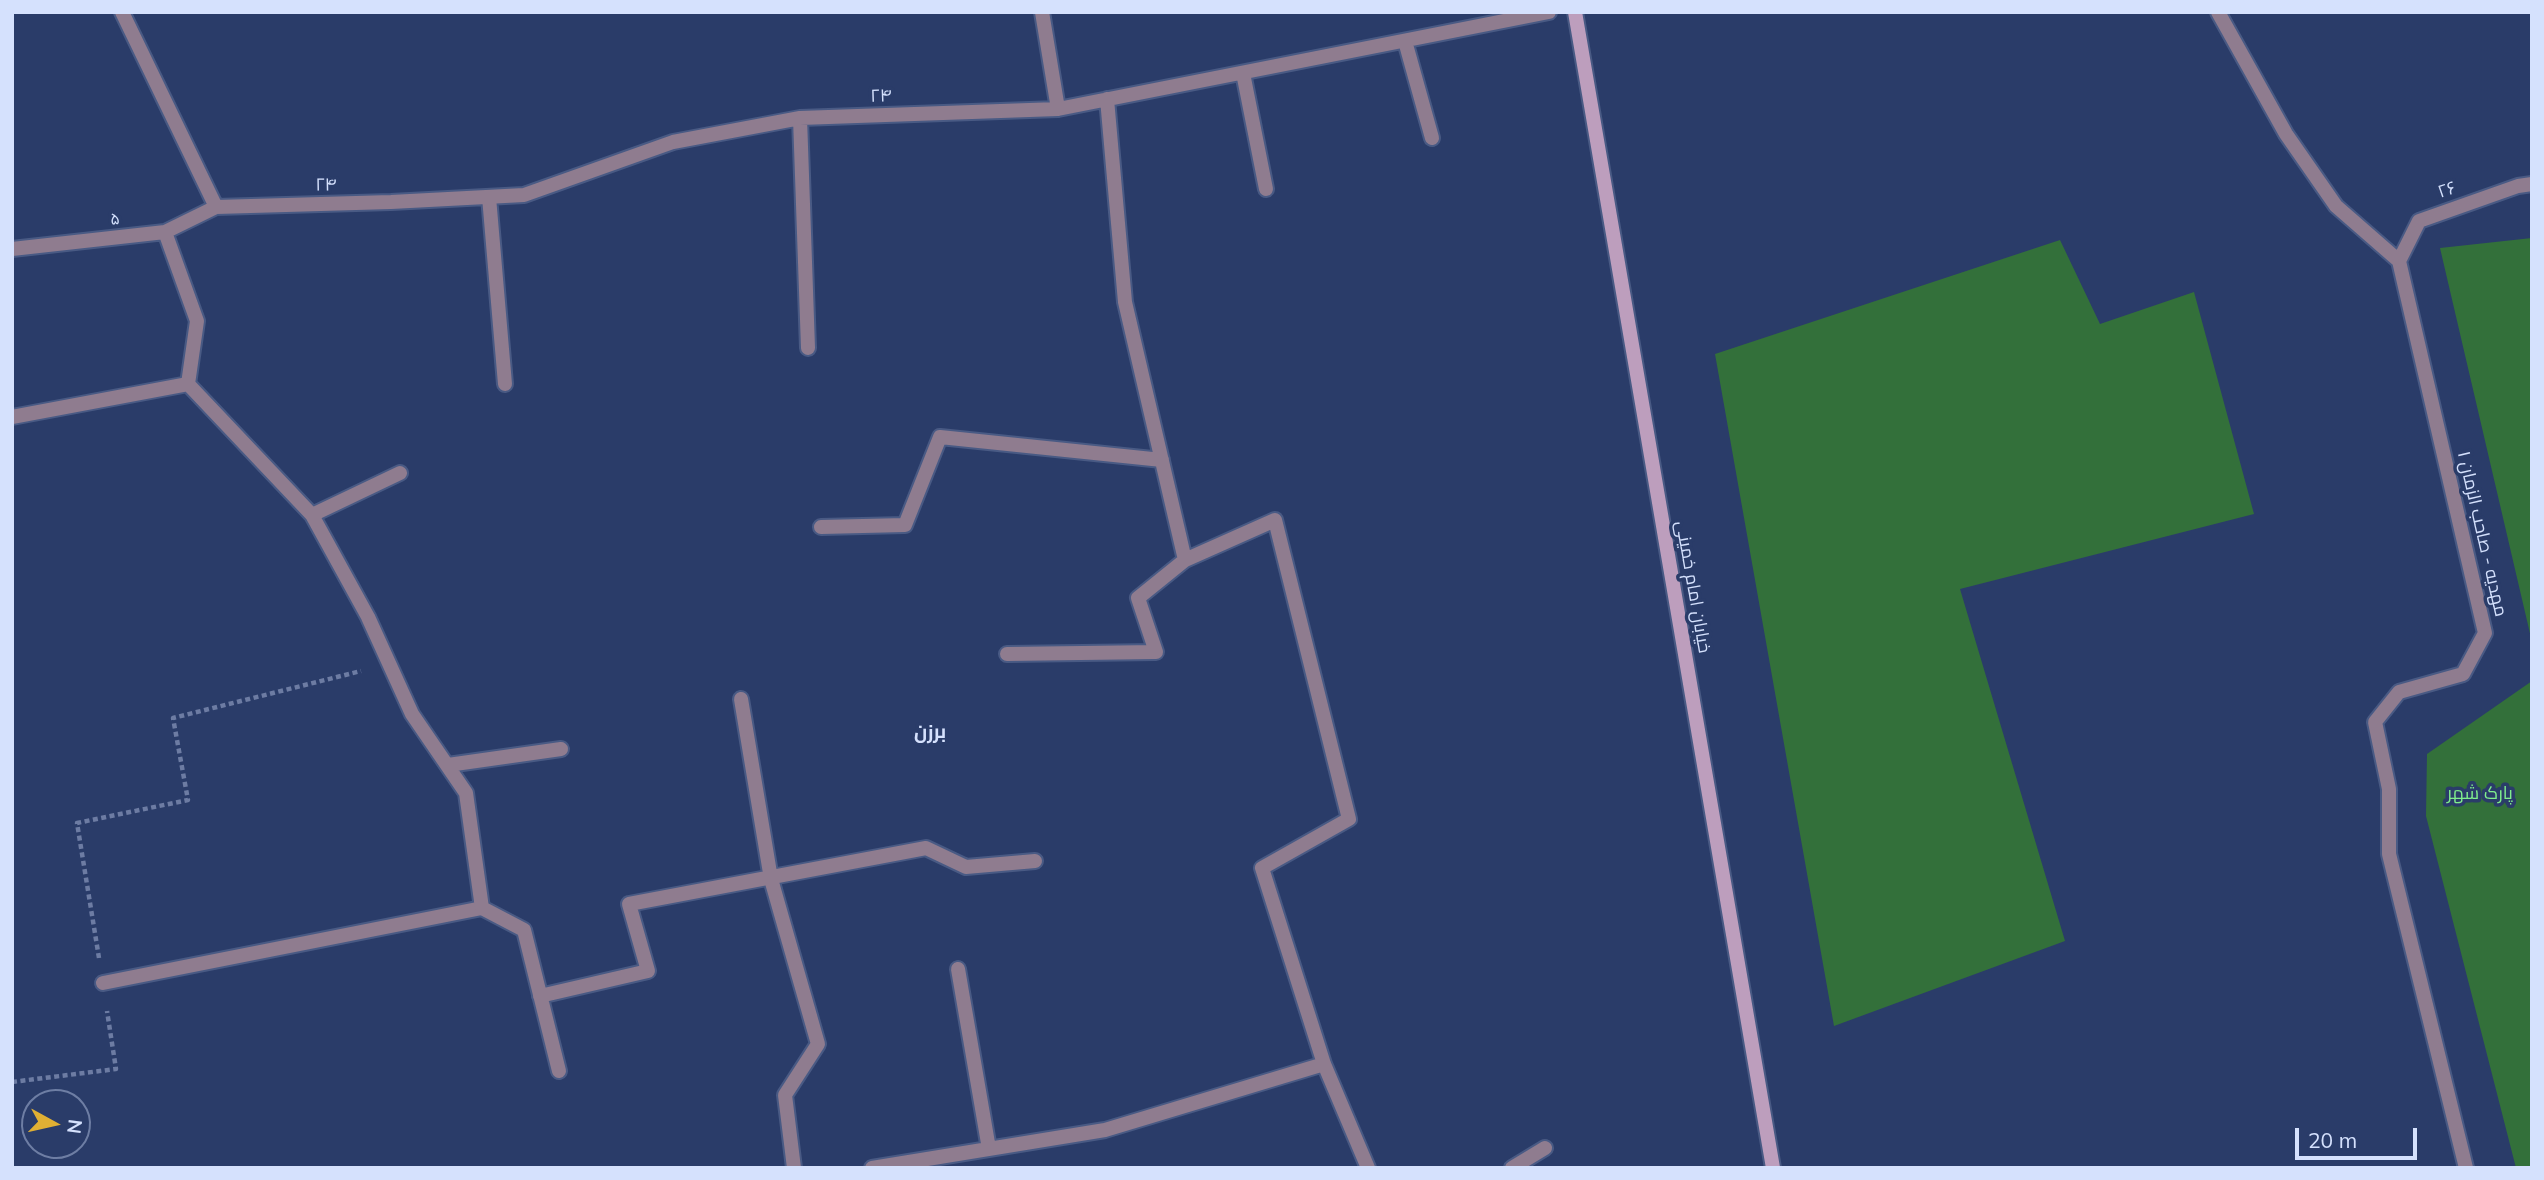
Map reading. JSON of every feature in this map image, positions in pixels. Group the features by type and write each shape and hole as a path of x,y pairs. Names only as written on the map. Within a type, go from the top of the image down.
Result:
{"main road":[{"name":"خیابان امام خمینی","path":"1575,12 1773,1168"}],"street":[{"path":"122,12 216,207"},
{"path":"1042,12 1058,109"},
{"name":"۲۴","path":"216,207 524,195 673,142 800,118 1058,109 1549,12"},
{"path":"2218,12 2286,134 2336,206 2399,261"},
{"path":"1405,41 1432,138"},
{"path":"1243,73 1266,189"},
{"path":"1107,99 1125,302 1185,560"},
{"path":"800,118 808,348"},
{"name":"۲۶","path":"2399,261 2419,221 2518,186 2532,184"},
{"path":"489,197 505,384"},
{"name":"۵","path":"12,249 165,232 216,207"},
{"path":"165,232 197,321 188,384"},
{"name":"مهدیه - صاحب الزمان ۱","path":"2399,261 2485,633 2463,674 2399,692 2375,722 2389,789 2389,854 2466,1168"},
{"path":"12,417 188,384"},
{"path":"188,384 312,515 368,617 412,714 466,793 482,908"},
{"path":"821,527 905,525 940,436 1162,460"},
{"path":"312,515 400,473"},
{"path":"1007,654 1156,652 1138,598 1185,560 1275,520 1349,819 1262,868 1324,1064 1368,1168"},
{"path":"741,699 771,879 818,1044 785,1094 794,1168"},
{"path":"447,765 561,749"},
{"path":"540,996 648,971 629,904 926,848 966,867 1035,861"},
{"path":"103,983 482,908 524,930 559,1071"},
{"path":"958,969 989,1149"},
{"path":"872,1168 948,1162 989,1149 1105,1130 1324,1064"},
{"path":"1512,1168 1545,1148"}],"path":[{"path":"12,1082 116,1069 77,823 188,800 173,718 390,664"}],"green space":[{"path":"2532,238 2532,642 2440,248"},
{"path":"2060,240 2100,324 2194,292 2254,514 1960,589 2065,941 1834,1026 1715,354"},
{"name":"پارک شهر","path":"2532,681 2532,1168 2516,1168 2426,816 2427,754"}],"district":[{"name":"برزن","path":"930,732"}]}
